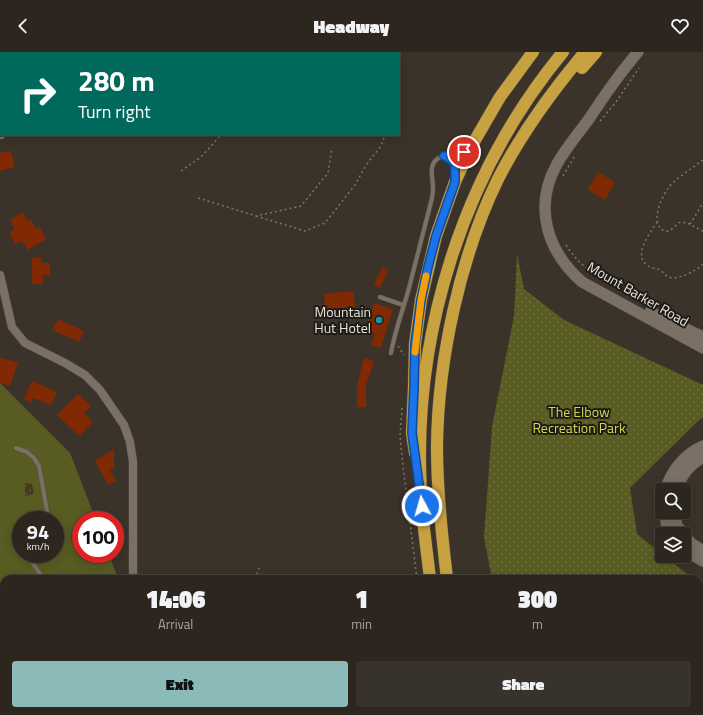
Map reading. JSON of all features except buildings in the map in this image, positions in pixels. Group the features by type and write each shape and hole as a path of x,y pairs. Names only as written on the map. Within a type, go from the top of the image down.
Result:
{"highway":[{"path":"430,575 412,433 415,344 421,300 436,236 455,182 471,147 500,97 533,52"},
{"path":"420,491 422,400 428,355 437,309 449,265 464,221 479,187 504,139 528,101 563,52"},
{"path":"447,575 438,491 437,445 445,354 466,264 480,221 498,179 521,140 551,95 585,52"},
{"path":"498,179 596,52"}],"main road":[{"name":"Mount Barker Road","path":"638,52 604,96 557,164 546,194 546,224 553,244 561,259 571,272 582,282 703,348"},
{"name":"Mount Barker Road","path":"644,52 628,71 562,166 551,195 551,224 555,238 566,258 585,278 703,337"},
{"path":"676,482 686,456 703,446"},
{"path":"676,482 694,462 703,457"},
{"path":"691,543 703,551"},
{"path":"691,554 703,561"}],"street":[{"path":"0,275 12,327 25,343 85,375 100,390 124,424 130,442 133,462 133,575"}],"lane":[{"path":"391,353 432,200 432,166 437,159 444,156 458,155 471,147"},
{"path":"444,156 451,160 455,165 455,182"},
{"path":"380,297 403,305"},
{"path":"16,448 30,455 39,466 47,511"},
{"path":"32,563 39,570 41,575"}],"path":[{"path":"599,122 616,102 641,63"},
{"path":"181,171 201,157 220,136"},
{"path":"198,198 304,231 325,223 355,186 366,165 380,146 385,136"},
{"path":"256,216 301,206 328,173 332,148"},
{"path":"562,180 576,154"},
{"path":"703,160 670,186 660,202 658,221 661,229 666,231 669,231 680,222 690,224 703,231"},
{"path":"690,224 703,202"},
{"path":"658,221 646,238 641,254 648,267 660,270 670,278 674,278 683,276 703,264"},
{"path":"565,244 572,254 586,268 609,283 646,303"},
{"path":"256,575 260,565"}],"green space":[{"name":"The Elbow Recreation Park","path":"517,254 524,289 564,320 703,385 703,417 630,488 637,534 655,548 655,563 674,563 688,575 491,575 484,537 492,427 514,316"},
{"path":"0,383 70,453 93,511 72,511 72,563 112,563 117,575 0,575"}],"sand":[{"path":"25,483 32,484 34,494 25,496"}],"slow traffic":[{"path":"415,352 421,300 426,276"}],"place":[{"name":"Mountain Hut Hotel","path":"379,320"}],"route":[{"path":"422,506 412,433 415,344 421,300 428,267 436,236 455,182 455,165 451,160 444,156 458,155 464,152"}]}
